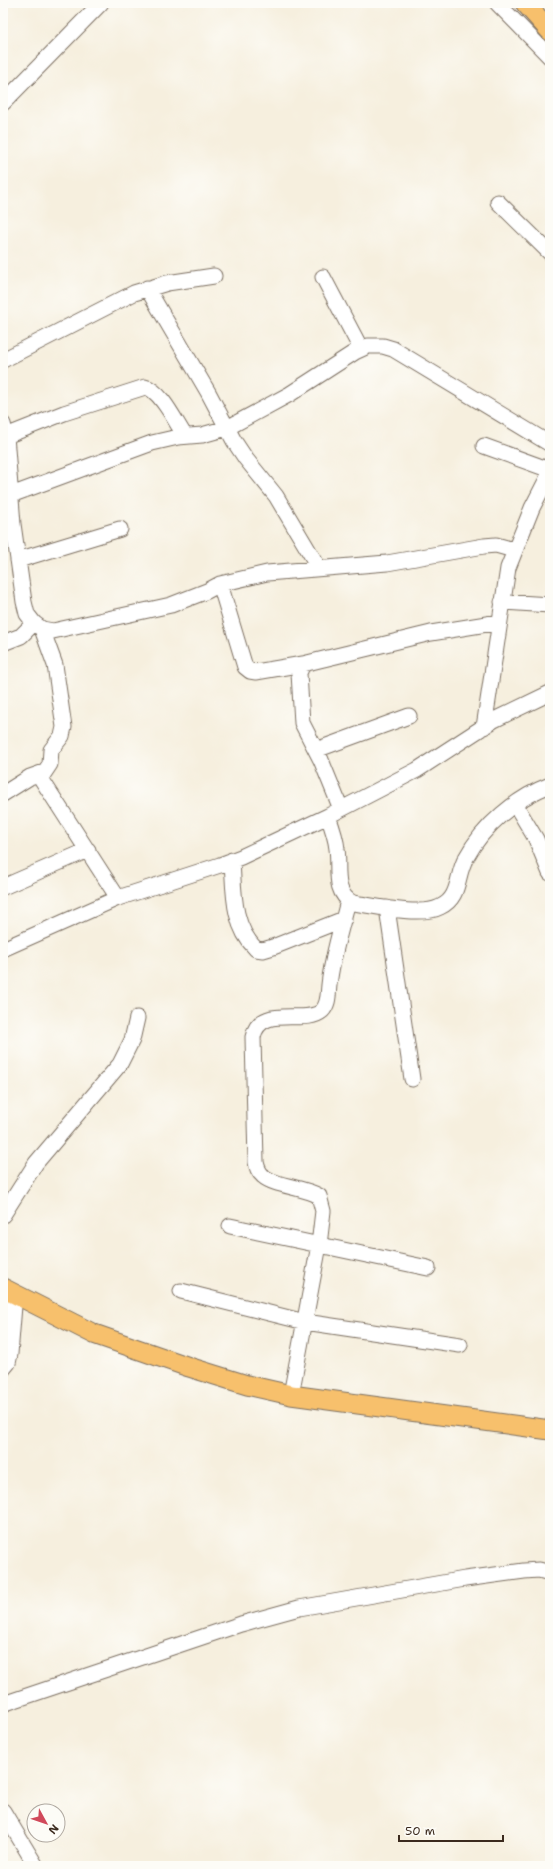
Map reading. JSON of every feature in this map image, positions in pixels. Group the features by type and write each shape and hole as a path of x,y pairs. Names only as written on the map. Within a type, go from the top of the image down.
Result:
{"main road":[{"path":"525,3 550,31"},
{"path":"9,1291 94,1334 189,1368 247,1386 291,1395 550,1430"}],"street":[{"path":"3,103 100,3"},
{"path":"498,3 550,57"},
{"path":"498,202 550,253"},
{"path":"3,360 127,296 147,288 167,283 214,276"},
{"path":"323,277 361,349"},
{"path":"147,288 246,459 276,496 292,520 319,568"},
{"path":"11,495 152,443 185,436 202,435 227,428 290,394 361,349 376,345 393,349 550,444"},
{"path":"118,898 42,780 44,772 50,764 51,750 62,736 64,727 55,664 38,626 27,614 24,602 5,439 64,413 145,388 149,388 159,396 185,436"},
{"path":"484,446 550,472 532,508 514,550 507,572 484,727"},
{"path":"18,560 120,529"},
{"path":"38,626 52,631 171,605 207,591 220,584 267,572 387,563 484,546 496,546 514,550"},
{"path":"220,584 245,667 250,671 256,672 303,664 431,633 499,622"},
{"path":"502,602 550,605"},
{"path":"3,643 21,636 38,626"},
{"path":"303,664 299,673 302,723 316,750 335,812 338,881 340,890 348,901 353,904 429,911 440,908 447,903 457,888 465,859 474,844 500,817 516,804 534,792 550,786"},
{"path":"3,949 118,898 232,860 335,812 417,770 505,714 550,694"},
{"path":"316,750 409,716"},
{"path":"3,794 30,777 44,772"},
{"path":"516,804 536,839 550,873"},
{"path":"3,887 88,850"},
{"path":"232,860 236,913 244,934 256,949 263,950 273,947 344,920"},
{"path":"291,1395 319,1245 323,1211 319,1196 310,1191 271,1180 263,1176 258,1170 256,1162 253,1037 254,1030 259,1022 266,1019 310,1015 320,1012 326,1006 331,972 348,901"},
{"path":"387,908 412,1079"},
{"path":"3,1215 40,1158 110,1078 120,1064 132,1040 137,1018"},
{"path":"230,1226 428,1268"},
{"path":"3,1369 8,1363 10,1354 9,1291"},
{"path":"181,1291 304,1322 460,1345"},
{"path":"3,1704 241,1624 298,1608 465,1579 524,1571 539,1570 550,1573"},
{"path":"3,1811 36,1866"}]}
